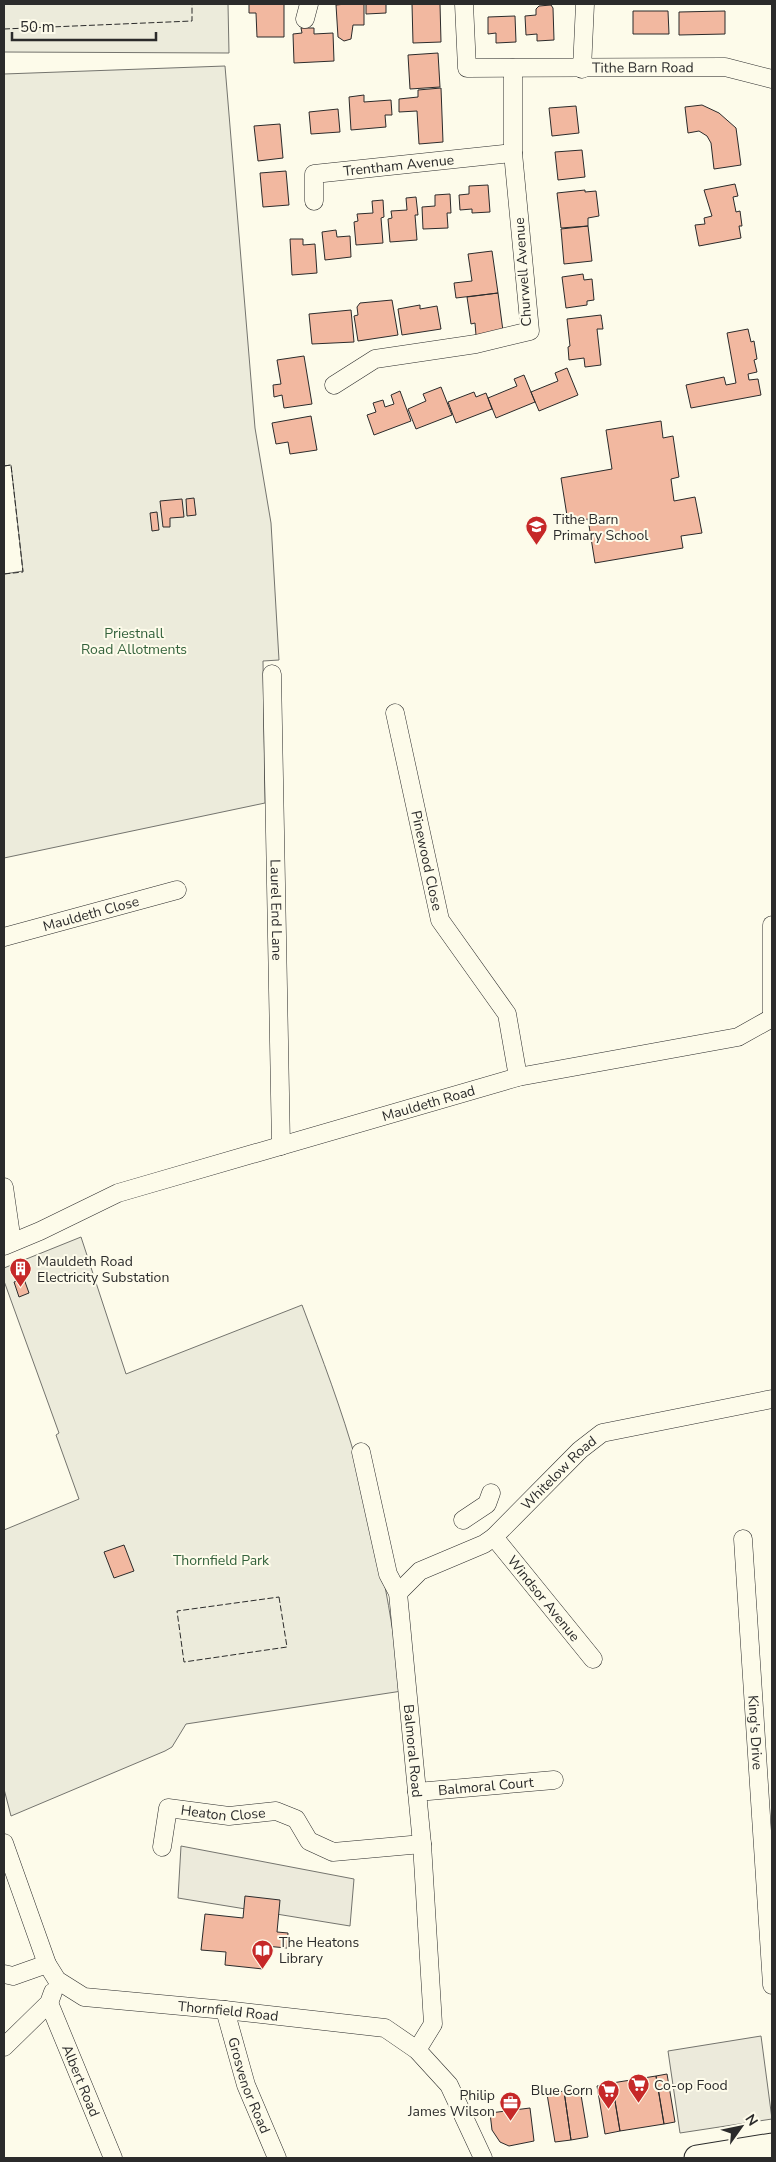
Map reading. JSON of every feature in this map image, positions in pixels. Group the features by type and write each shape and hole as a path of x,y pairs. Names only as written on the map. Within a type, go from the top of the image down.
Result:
{"main road":[{"path":"703,2158 772,2146"}],"street":[{"name":"Tithe Barn Road","path":"464,4 467,68 724,67 772,79"},
{"path":"582,69 585,4"},
{"name":"Churwell Avenue","path":"334,386 375,359 476,344 530,331 513,153 513,68"},
{"name":"Trentham Avenue","path":"314,201 314,174 513,153"},
{"name":"Laurel End Lane","path":"272,674 281,1146"},
{"name":"Pinewood Close","path":"396,713 440,920 507,1014 518,1078"},
{"name":"Mauldeth Close","path":"4,937 177,890"},
{"name":"Mauldeth Road","path":"8,1244 40,1231 118,1193 518,1078 738,1037 772,1018 772,925"},
{"path":"4,1187 8,1244"},
{"name":"Whitelow Road","path":"398,1593 420,1571 484,1544 497,1534 580,1450 602,1433 772,1399"},
{"name":"Balmoral Road","path":"361,1452 388,1574 398,1593 422,1844 433,2024 418,2050"},
{"name":"Windsor Avenue","path":"463,1520 487,1500 497,1534 593,1659"},
{"name":"King's Drive","path":"743,1539 772,1985"},
{"name":"Balmoral Court","path":"417,1792 554,1780"},
{"name":"Heaton Close","path":"162,1847 168,1808 229,1816 276,1811 296,1819 309,1841 333,1852 422,1844"},
{"name":"Thornfield Road","path":"4,1842 47,1964 57,1980 84,1997 225,2010 385,2028 418,2050 449,2085 483,2158"},
{"path":"4,1974 14,1976 47,1964"},
{"path":"4,2047 49,2003 57,1980"},
{"name":"Albert Road","path":"49,2003 113,2158"},
{"name":"Grosvenor Road","path":"225,2010 246,2085 277,2158"}],"green space":[{"path":"4,4 228,4 229,53 4,52"},
{"name":"Priestnall Road Allotments","path":"225,66 255,428 271,523 279,660 263,661 265,803 4,858 4,574 23,571 11,465 4,466 4,74"},
{"name":"Thornfield Park","path":"81,1237 126,1374 302,1305 338,1404 365,1492 383,1577 402,1691 186,1724 172,1747 165,1751 11,1816 4,1789 4,1530 79,1499 56,1435 59,1433 4,1281 4,1268"}],"shaded area":[{"path":"181,1846 354,1879 350,1926 178,1898"},
{"path":"761,2036 772,2119 680,2133 668,2051"}],"building":[{"path":"249,4 284,4 284,37 257,37 256,13 249,13"},
{"path":"364,4 364,25 353,25 351,39 344,41 338,37 336,5"},
{"path":"366,4 386,4 386,13 366,14"},
{"path":"412,4 440,4 441,42 413,43"},
{"path":"551,5 553,8 554,40 537,41 537,34 526,35 525,16 536,15 536,9 539,6"},
{"path":"633,11 668,11 669,34 633,34"},
{"path":"725,11 725,34 679,35 679,12"},
{"path":"515,16 516,42 496,43 496,33 488,34 488,17"},
{"path":"301,28 314,28 314,34 333,33 334,61 294,63 293,34 302,33"},
{"path":"438,53 440,87 410,89 408,55"},
{"path":"441,88 443,142 419,144 417,111 399,112 399,99 418,97 418,90"},
{"path":"364,95 364,102 391,100 392,115 385,115 386,127 351,130 349,97"},
{"path":"702,105 719,113 736,128 741,165 714,169 711,143 707,136 699,131 688,133 685,107"},
{"path":"576,106 579,133 552,136 549,108"},
{"path":"338,109 340,132 311,134 309,112"},
{"path":"280,124 283,158 258,161 254,126"},
{"path":"582,150 585,177 558,180 555,152"},
{"path":"286,171 289,205 263,207 260,173"},
{"path":"735,184 738,196 733,197 736,212 740,211 742,226 739,226 741,238 699,246 695,225 705,224 704,218 712,216 704,190"},
{"path":"488,185 490,212 472,213 472,209 460,210 459,195 469,194 469,186"},
{"path":"585,190 585,192 596,191 599,216 588,218 588,226 561,228 557,193"},
{"path":"450,194 451,213 447,213 448,228 423,229 422,207 435,206 435,195"},
{"path":"416,197 418,215 415,215 417,240 390,242 388,219 392,218 391,211 407,210 406,198"},
{"path":"383,200 384,217 381,218 383,243 356,245 354,222 358,221 357,214 373,213 372,201"},
{"path":"588,226 592,261 564,264 561,229"},
{"path":"336,230 337,237 350,236 351,257 325,260 322,232"},
{"path":"290,239 303,239 303,245 315,244 317,273 292,275"},
{"path":"492,251 498,293 456,298 454,283 472,281 468,254"},
{"path":"583,274 584,280 592,279 594,300 587,301 587,305 566,308 562,277"},
{"path":"498,293 503,331 476,335 475,323 471,324 467,297"},
{"path":"392,300 398,335 358,341 354,316 358,315 357,307 360,303"},
{"path":"420,305 420,309 437,306 441,329 402,335 398,309"},
{"path":"351,310 354,342 312,344 309,314"},
{"path":"601,315 603,329 597,329 601,365 585,367 584,358 569,360 568,347 570,346 567,319"},
{"path":"748,329 751,342 754,341 757,359 754,360 757,372 748,374 749,380 758,379 761,395 691,408 686,385 724,377 726,385 736,383 727,333"},
{"path":"304,356 312,404 284,408 282,395 274,397 273,385 281,384 277,360"},
{"path":"567,368 578,395 539,411 531,392 558,381 555,373"},
{"path":"524,375 535,402 496,418 488,398 517,386 514,379"},
{"path":"441,387 452,415 416,429 408,409 426,401 423,394"},
{"path":"400,391 411,421 374,435 367,415 376,412 373,403 383,400 385,407 394,404 391,395"},
{"path":"474,392 476,397 486,393 492,409 456,423 448,402"},
{"path":"311,416 317,450 290,454 288,442 276,444 272,423"},
{"path":"661,421 663,438 673,436 679,477 671,479 674,501 695,497 702,533 681,536 683,548 595,563 588,519 568,522 561,478 612,469 606,430"},
{"path":"194,498 196,515 187,516 186,499"},
{"path":"182,499 184,517 170,518 170,527 163,527 160,501"},
{"path":"157,512 159,530 152,531 150,513"},
{"name":"Mauldeth Road Electricity Substation","path":"24,1279 29,1293 19,1297 14,1282"},
{"path":"124,1545 134,1571 114,1578 104,1552"},
{"path":"245,1896 280,1900 277,1932 288,1933 287,1948 265,1946 263,1969 225,1965 226,1952 201,1950 205,1914 243,1918"},
{"path":"667,2074 675,2122 664,2124 656,2076"},
{"name":"Co-op Food","path":"656,2076 664,2124 620,2131 612,2083"},
{"name":"Blue Corn","path":"612,2083 620,2131 605,2134 597,2086"},
{"path":"580,2089 588,2137 571,2140 564,2091"},
{"path":"564,2091 571,2140 555,2142 547,2094"},
{"name":"Philip James Wilson","path":"530,2108 534,2141 509,2146 500,2142 492,2130 490,2113"}],"fence":[{"path":"4,29 192,21 192,4"},
{"path":"4,466 11,465 23,572 4,574"},
{"path":"279,1597 287,1647 184,1662 177,1611 279,1597"}],"place":[{"name":"Tithe Barn Primary School","path":"537,546"},
{"name":"Mauldeth Road Electricity Substation","path":"21,1288"},
{"name":"The Heatons Library","path":"263,1969"},
{"name":"Co-op Food","path":"638,2104"},
{"name":"Blue Corn","path":"609,2109"},
{"name":"Philip James Wilson","path":"511,2122"}]}
